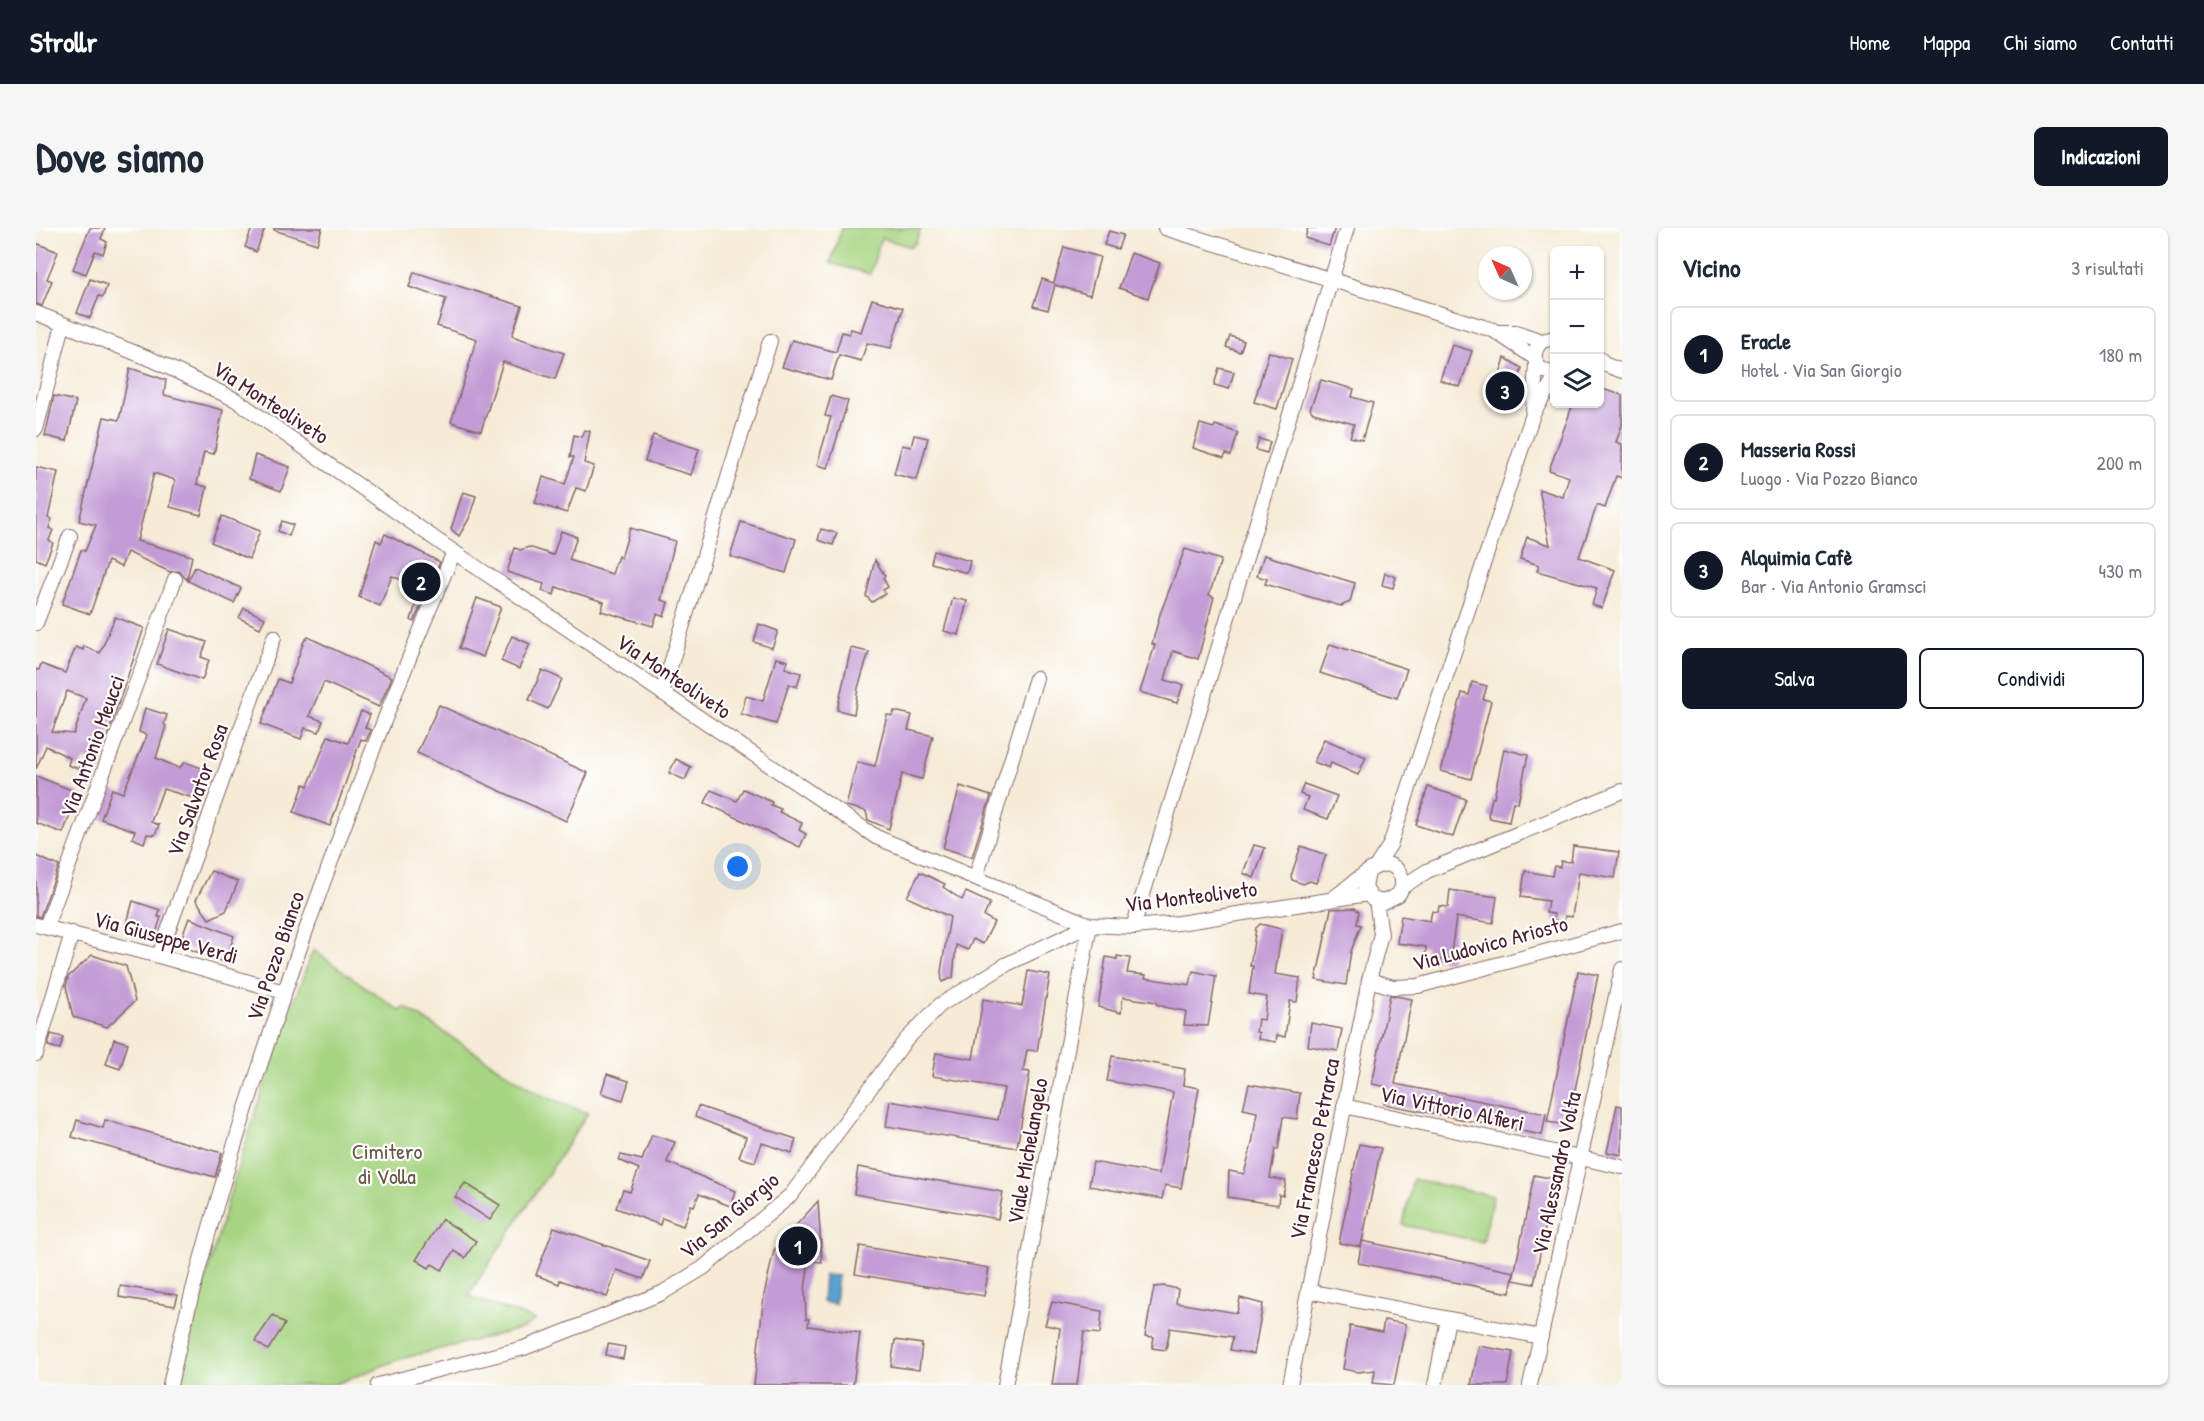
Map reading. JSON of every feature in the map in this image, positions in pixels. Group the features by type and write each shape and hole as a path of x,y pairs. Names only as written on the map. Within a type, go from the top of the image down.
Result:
{"street":[{"path":"1165,228 1187,231 1331,281 1499,332 1516,332 1548,340"},
{"path":"1133,927 1347,228"},
{"name":"Via Monteoliveto","path":"36,313 153,360 236,400 454,552 876,837 1090,925 1133,927 1179,923 1333,897 1378,899"},
{"path":"36,429 63,325"},
{"path":"1499,332 1544,371 1550,372"},
{"path":"1533,414 1535,352 1548,340"},
{"path":"662,693 770,341"},
{"path":"1604,365 1622,371"},
{"path":"1389,845 1399,876 1398,895 1378,899 1364,881 1389,845 1533,414 1550,386"},
{"path":"36,623 70,536"},
{"name":"Via Pozzo Bianco","path":"170,1385 207,1233 284,992 373,748 454,552"},
{"name":"Via Antonio Meucci","path":"41,926 175,579"},
{"name":"Via Salvator Rosa","path":"159,956 274,637"},
{"path":"976,877 1036,678"},
{"path":"1372,869 1399,876 1427,870 1622,791"},
{"name":"Via Monteoliveto","path":"1333,897 1372,869"},
{"name":"Via Francesco Petrarca","path":"1290,1385 1369,980 1381,934 1378,899"},
{"name":"Via San Giorgio","path":"378,1385 525,1348 662,1293 703,1268 791,1195 905,1041 940,1005 1007,964 1090,925"},
{"name":"Viale Michelangelo","path":"1005,1385 1090,925"},
{"name":"Via Giuseppe Verdi","path":"41,926 159,956 284,992"},
{"name":"Via Ludovico Ariosto","path":"1369,980 1393,987 1418,986 1622,931"},
{"path":"36,1054 72,933"},
{"name":"Via Alessandro Volta","path":"1530,1385 1622,969"},
{"name":"Via Vittorio Alfieri","path":"1344,1106 1622,1167"},
{"path":"1308,1291 1541,1337"},
{"path":"1435,1385 1448,1319"}],"green space":[{"path":"842,228 921,228 916,242 911,247 881,238 870,274 830,263"},
{"name":"Cimitero di Volla","path":"313,950 400,1011 405,1007 539,1094 588,1113 468,1296 535,1320 524,1328 400,1359 333,1385 180,1385 222,1220 274,1057"},
{"path":"1413,1179 1493,1196 1483,1242 1403,1225"}],"water":[{"path":"824,1275 838,1276 835,1304 822,1302"}],"building":[{"path":"90,228 105,228 101,239 107,242 103,254 95,251 86,274 73,269"},
{"path":"252,228 265,228 256,252 245,247"},
{"path":"274,228 322,228 317,244 274,230"},
{"path":"1308,228 1335,228 1329,246 1305,238"},
{"path":"1109,231 1123,235 1118,249 1104,245"},
{"path":"36,243 58,252 47,279 52,281 42,306 36,304"},
{"path":"1064,247 1100,257 1090,295 1055,285 1048,310 1033,306 1042,279 1054,283"},
{"path":"1131,253 1160,263 1148,298 1119,288"},
{"path":"414,272 522,306 512,336 564,353 555,379 503,362 481,431 451,422 477,339 437,326 446,299 409,287"},
{"path":"90,279 107,285 103,297 99,296 90,318 77,313"},
{"path":"872,299 903,308 891,348 867,343 861,361 839,355 831,380 782,367 792,340 836,352 842,332 849,334 851,329 861,332"},
{"path":"1230,336 1244,341 1240,352 1226,347"},
{"path":"1452,345 1472,351 1460,387 1440,380"},
{"path":"1269,352 1292,359 1277,409 1254,402"},
{"path":"1505,358 1522,368 1510,408 1491,403"},
{"path":"130,368 166,380 164,395 223,410 214,454 204,452 197,484 207,487 201,515 170,507 175,480 154,473 137,541 192,556 187,580 179,571 170,572 127,552 121,567 108,561 90,614 62,604 81,550 85,551 96,525 79,521 104,417 119,420"},
{"path":"1219,368 1234,372 1229,389 1214,385"},
{"path":"1321,380 1354,389 1352,397 1373,403 1362,440 1350,437 1354,424 1313,413 1310,409"},
{"path":"1604,390 1622,395 1622,425 1616,442 1622,444 1622,478 1616,476 1605,508 1597,505 1579,557 1615,570 1602,608 1592,605 1597,588 1537,571 1539,565 1520,559 1527,537 1550,545 1539,489 1563,497 1569,477 1549,470 1572,408 1604,408"},
{"path":"54,396 76,401 67,441 45,436"},
{"path":"831,396 848,401 828,468 817,465 831,417 825,416"},
{"path":"1200,424 1214,428 1215,425 1238,433 1231,456 1226,454 1224,458 1193,448"},
{"path":"584,430 590,431 584,463 594,466 586,491 576,488 567,513 535,503 543,477 565,484 574,457 570,457 574,435 581,437"},
{"path":"653,435 699,449 691,475 645,461"},
{"path":"914,435 928,438 917,480 894,474 902,445 911,447"},
{"path":"1259,439 1270,442 1267,453 1256,450"},
{"path":"255,455 290,467 281,491 249,479"},
{"path":"36,467 58,472 48,518 52,519 49,528 53,530 49,540 53,543 45,563 36,559"},
{"path":"463,492 476,496 469,519 459,536 451,529"},
{"path":"222,516 260,531 249,559 211,542"},
{"path":"282,521 293,525 289,536 278,531"},
{"path":"741,522 796,539 786,573 730,556"},
{"path":"630,528 675,541 661,600 668,602 664,617 657,614 653,626 601,611 604,602 556,587 554,595 542,591 544,584 507,572 515,548 520,550 529,547 553,555 561,531 577,537 569,560 612,574 618,556 621,558"},
{"path":"821,529 837,533 833,545 818,540"},
{"path":"385,534 440,562 414,622 411,620 421,588 392,576 380,606 359,597 376,540 381,543"},
{"path":"1185,549 1221,560 1209,595 1214,597 1198,659 1173,651 1165,680 1183,685 1177,703 1140,692 1155,645 1152,644 1160,614"},
{"path":"934,551 970,561 967,573 931,563"},
{"path":"1264,555 1355,583 1350,602 1341,606 1265,584 1267,579 1257,576"},
{"path":"875,560 885,576 883,578 888,587 883,590 885,594 872,602 866,596"},
{"path":"195,567 241,588 234,603 188,581"},
{"path":"1385,573 1396,577 1393,588 1382,585"},
{"path":"477,598 501,607 483,657 459,648"},
{"path":"953,598 967,601 959,635 944,631"},
{"path":"244,608 265,618 260,628 239,618"},
{"path":"115,617 144,628 106,740 103,739 94,763 84,759 79,769 68,765 70,758 46,746 36,769 36,669 39,670 41,664 65,673 76,647 83,650 84,646 100,653","holes":["67,691 86,698 74,734 52,732"]},
{"path":"759,624 778,631 772,648 754,642"},
{"path":"169,629 207,642 201,657 209,660 202,680 157,664"},
{"path":"512,636 530,644 519,669 501,661"},
{"path":"308,637 392,677 379,707 324,682 309,716 323,721 319,732 305,728 301,739 261,724 278,679 289,683 304,641"},
{"path":"1330,644 1407,669 1397,698 1320,673"},
{"path":"851,648 869,652 858,688 854,714 837,710"},
{"path":"776,658 788,661 785,668 801,673 797,687 789,684 776,724 741,714 746,696 763,701"},
{"path":"542,670 562,679 548,709 529,700"},
{"path":"1472,682 1487,686 1483,699 1491,701 1471,779 1441,771 1462,693 1469,695"},
{"path":"439,705 588,773 566,821 417,753"},
{"path":"145,708 167,715 156,758 179,768 185,762 205,769 207,774 197,799 163,789 151,822 159,825 155,835 147,834 144,843 132,838 135,831 101,819 112,789 123,793 147,735 139,732"},
{"path":"361,711 370,715 365,728 371,730 366,741 361,739 330,826 294,812 304,784 308,786 328,736 348,743"},
{"path":"894,711 912,715 908,730 933,736 922,779 902,774 889,829 868,820 866,811 846,806 857,762 875,766 887,715 893,716"},
{"path":"1324,739 1366,757 1358,775 1331,763 1329,768 1314,762"},
{"path":"1504,749 1528,755 1518,803 1513,802 1509,822 1490,818 1488,815 1492,798 1494,798"},
{"path":"676,759 691,767 685,780 669,773"},
{"path":"36,776 79,793 63,833 36,823"},
{"path":"1304,784 1337,796 1328,819 1303,810 1308,797 1300,794"},
{"path":"960,786 991,796 972,857 943,848"},
{"path":"1428,787 1466,799 1453,837 1416,825"},
{"path":"743,789 772,802 771,805 781,809 779,812 802,823 799,830 806,834 800,847 705,803 711,790 737,801"},
{"path":"1254,845 1265,848 1254,878 1243,873"},
{"path":"1301,846 1326,855 1316,883 1310,881 1303,884 1292,880 1291,876"},
{"path":"1573,846 1619,852 1615,878 1579,872 1572,917 1565,916 1564,922 1553,920 1554,914 1546,913 1548,901 1521,897 1525,871 1552,876 1554,866 1560,867 1561,861 1571,862"},
{"path":"36,856 59,866 40,917 36,916"},
{"path":"211,871 238,882 226,911 209,919 196,900"},
{"path":"920,872 945,884 943,887 962,900 966,892 990,903 984,916 994,922 983,944 973,939 968,950 956,945 953,978 942,982 941,971 950,917 907,897"},
{"path":"1450,890 1497,897 1493,923 1456,917 1450,961 1425,957 1426,947 1397,943 1401,916 1430,921 1432,911 1438,912 1439,906 1448,907"},
{"path":"133,901 160,910 158,917 161,917 154,940 125,930"},
{"path":"1355,908 1359,912 1357,924 1361,925 1351,951 1346,985 1316,980 1331,909"},
{"path":"189,918 234,936 226,960 223,962 179,945"},
{"path":"1260,924 1282,929 1275,974 1300,978 1297,1002 1290,1001 1285,1037 1277,1035 1276,1042 1258,1039 1259,1033 1256,1032 1258,1019 1264,1020 1267,997 1249,994 1253,966 1250,966 1256,928"},
{"path":"92,955 126,966 135,1001 107,1027 73,1017 66,986 68,977"},
{"path":"1117,956 1130,958 1127,973 1146,975 1145,978 1190,985 1193,971 1216,976 1208,1026 1184,1025 1186,1011 1168,1008 1156,1002 1123,997 1121,1013 1098,1007 1106,957 1117,959"},
{"path":"1028,971 1050,975 1037,1051 1027,1050 1023,1071 1030,1072 1017,1148 886,1126 890,1101 998,1120 1004,1088 932,1076 936,1053 973,1059 983,999 1022,1006"},
{"path":"1578,971 1598,975 1568,1125 1547,1122"},
{"path":"1390,995 1412,999 1395,1084 1546,1114 1542,1135 1384,1104 1388,1087 1372,1084"},
{"path":"1311,1023 1342,1029 1338,1051 1308,1046"},
{"path":"51,1034 63,1037 60,1049 48,1046"},
{"path":"114,1039 128,1043 120,1069 106,1064"},
{"path":"1112,1056 1185,1069 1183,1085 1199,1088 1181,1188 1165,1185 1162,1199 1089,1186 1093,1162 1159,1174 1173,1092 1107,1081"},
{"path":"607,1074 629,1081 623,1100 601,1093"},
{"path":"1249,1084 1300,1093 1297,1119 1283,1117 1278,1150 1275,1149 1270,1178 1286,1181 1283,1196 1279,1195 1278,1205 1228,1197 1229,1171 1244,1174 1252,1144 1257,1112 1243,1109"},
{"path":"1617,1105 1622,1106 1622,1155 1607,1152"},
{"path":"698,1106 796,1139 792,1153 762,1143 755,1162 739,1157 746,1137 695,1117"},
{"path":"77,1120 103,1128 105,1120 222,1153 215,1177 72,1137"},
{"path":"652,1135 675,1142 667,1162 735,1191 730,1206 699,1194 694,1206 691,1205 683,1226 662,1218 660,1225 616,1208 623,1190 630,1192 639,1169 619,1160 621,1155 642,1160"},
{"path":"1359,1144 1381,1148 1361,1247 1339,1243"},
{"path":"858,1167 1003,1192 998,1219 854,1194"},
{"path":"1534,1175 1555,1179 1534,1284 1513,1280"},
{"path":"465,1183 500,1205 490,1220 455,1197"},
{"path":"818,1201 822,1262 809,1261 805,1290 806,1319 809,1319 808,1326 860,1333 853,1385 754,1385 764,1295 774,1250"},
{"path":"442,1219 476,1241 465,1258 454,1251 442,1270 432,1264 429,1268 416,1260"},
{"path":"554,1227 650,1261 643,1279 617,1270 607,1297 560,1280 559,1284 536,1275"},
{"path":"1362,1241 1514,1272 1510,1293 1358,1263"},
{"path":"860,1246 989,1268 984,1296 855,1274"},
{"path":"120,1286 178,1295 175,1306 119,1297"},
{"path":"1164,1286 1178,1289 1176,1303 1237,1313 1240,1298 1263,1304 1254,1354 1230,1350 1233,1337 1170,1328 1166,1350 1152,1348 1154,1337 1145,1336 1154,1287"},
{"path":"1052,1302 1102,1311 1100,1334 1084,1332 1077,1385 1052,1385 1060,1328 1045,1325"},
{"path":"273,1315 285,1324 268,1350 255,1341"},
{"path":"1384,1320 1406,1324 1394,1385 1373,1383 1375,1370 1358,1372 1343,1369 1350,1326 1382,1332"},
{"path":"895,1340 922,1344 919,1370 891,1366"},
{"path":"608,1344 625,1347 623,1359 606,1355"},
{"path":"1479,1346 1513,1352 1507,1385 1471,1385"}],"place":[{"name":"Alquimia Cafè","path":"1505,391"},
{"name":"Masseria Rossi","path":"421,582"},
{"name":"Eracle","path":"798,1246"}]}
